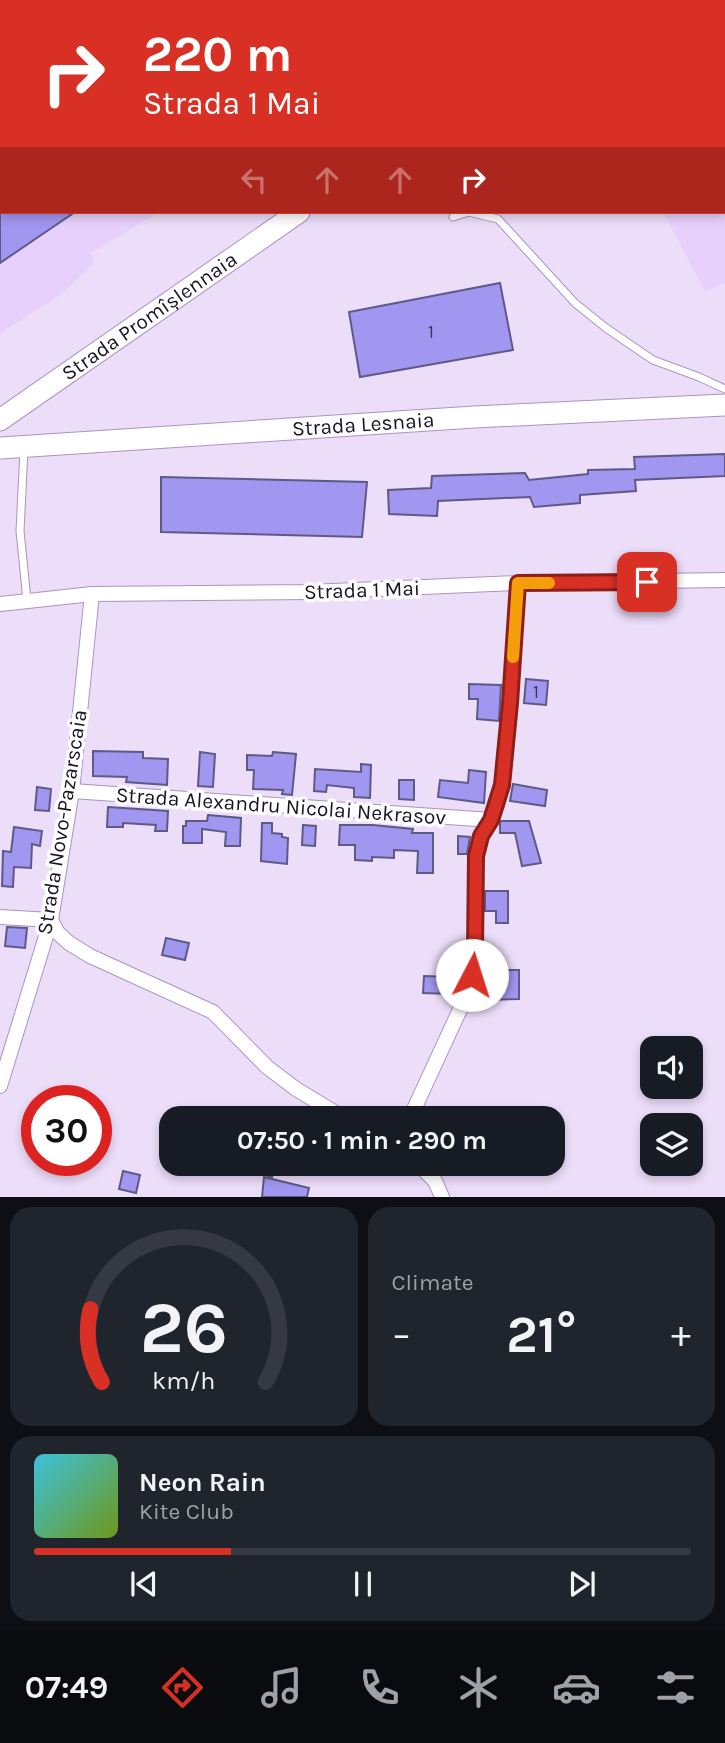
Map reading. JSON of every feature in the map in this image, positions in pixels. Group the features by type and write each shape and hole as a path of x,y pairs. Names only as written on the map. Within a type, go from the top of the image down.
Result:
{"street":[{"name":"Strada Promîșlennaia","path":"0,420 296,214"},
{"name":"Strada Lesnaia","path":"0,448 474,417 725,405"},
{"name":"Strada 1 Mai","path":"0,604 92,594 309,592 518,583 725,580"},
{"path":"416,1106 463,1003 472,975 475,950 476,856 481,836 491,820 502,785 518,583"},
{"name":"Strada Novo-Pazarscaia","path":"0,1086 51,920 72,791 92,594"},
{"name":"Strada Alexandru Nicolai Nekrasov","path":"72,791 491,820"},
{"path":"0,917 51,920 58,933 90,956 213,1012 267,1067 324,1106"},
{"path":"430,1176 442,1197"}],"lane":[{"path":"453,217 463,214"},
{"path":"477,214 498,219 575,303 607,328 653,360 725,389"},
{"path":"25,445 20,531 27,600"}],"shaded area":[{"path":"0,214 156,214 91,253 94,263 60,295 0,333"},
{"path":"664,214 725,214 725,283 705,291"}],"building":[{"path":"0,214 72,214 0,263"},
{"path":"500,283 513,350 360,377 349,312"},
{"path":"725,454 725,476 635,480 636,491 580,495 580,503 534,507 530,497 438,501 437,516 389,514 388,490 431,488 432,476 525,473 529,480 588,474 588,470 635,469 634,457"},
{"path":"161,477 367,482 362,537 161,532"},
{"path":"526,679 548,681 546,705 524,703"},
{"path":"469,684 501,685 499,721 477,719 478,699 469,699"},
{"path":"93,751 143,752 143,758 168,759 167,785 126,782 127,777 93,776"},
{"path":"200,752 215,754 213,787 198,786"},
{"path":"273,752 296,754 292,795 282,794 283,790 253,789 254,770 247,770 247,755 272,756"},
{"path":"361,764 371,765 370,798 354,797 354,788 327,785 326,792 314,791 315,769 361,772"},
{"path":"469,770 486,772 484,803 438,797 440,780 468,783"},
{"path":"399,780 414,780 414,800 399,799"},
{"path":"513,784 547,790 545,806 510,801"},
{"path":"37,787 51,789 49,811 35,810"},
{"path":"108,807 168,811 167,831 155,831 156,825 123,823 123,827 107,827"},
{"path":"208,815 241,818 240,846 225,846 226,832 202,829 202,843 183,843 183,826 186,826 186,821 207,821"},
{"path":"500,821 529,821 541,863 522,866 515,833 500,833"},
{"path":"262,823 272,823 272,833 288,838 287,864 261,861"},
{"path":"303,825 316,826 315,846 302,845"},
{"path":"340,825 373,825 413,829 412,833 433,833 433,873 417,873 418,851 394,850 394,858 372,857 372,861 355,860 355,845 339,845"},
{"path":"14,827 42,831 40,846 32,844 31,868 14,867 13,887 2,886 3,851 11,852"},
{"path":"458,836 470,837 467,854 458,854"},
{"path":"485,891 508,891 508,923 496,923 496,911 485,911"},
{"path":"7,927 27,928 25,948 5,946"},
{"path":"166,938 189,943 185,960 162,955"},
{"path":"488,970 519,970 519,999 488,1000"},
{"path":"424,976 451,977 450,994 423,993"},
{"path":"123,1171 140,1175 136,1193 119,1189"},
{"path":"264,1177 309,1188 307,1197 262,1197"}],"slow traffic":[{"path":"513,657 518,583 549,583"}],"route":[{"path":"472,975 475,950 476,856 481,836 491,820 502,785 518,583 647,582"}]}
